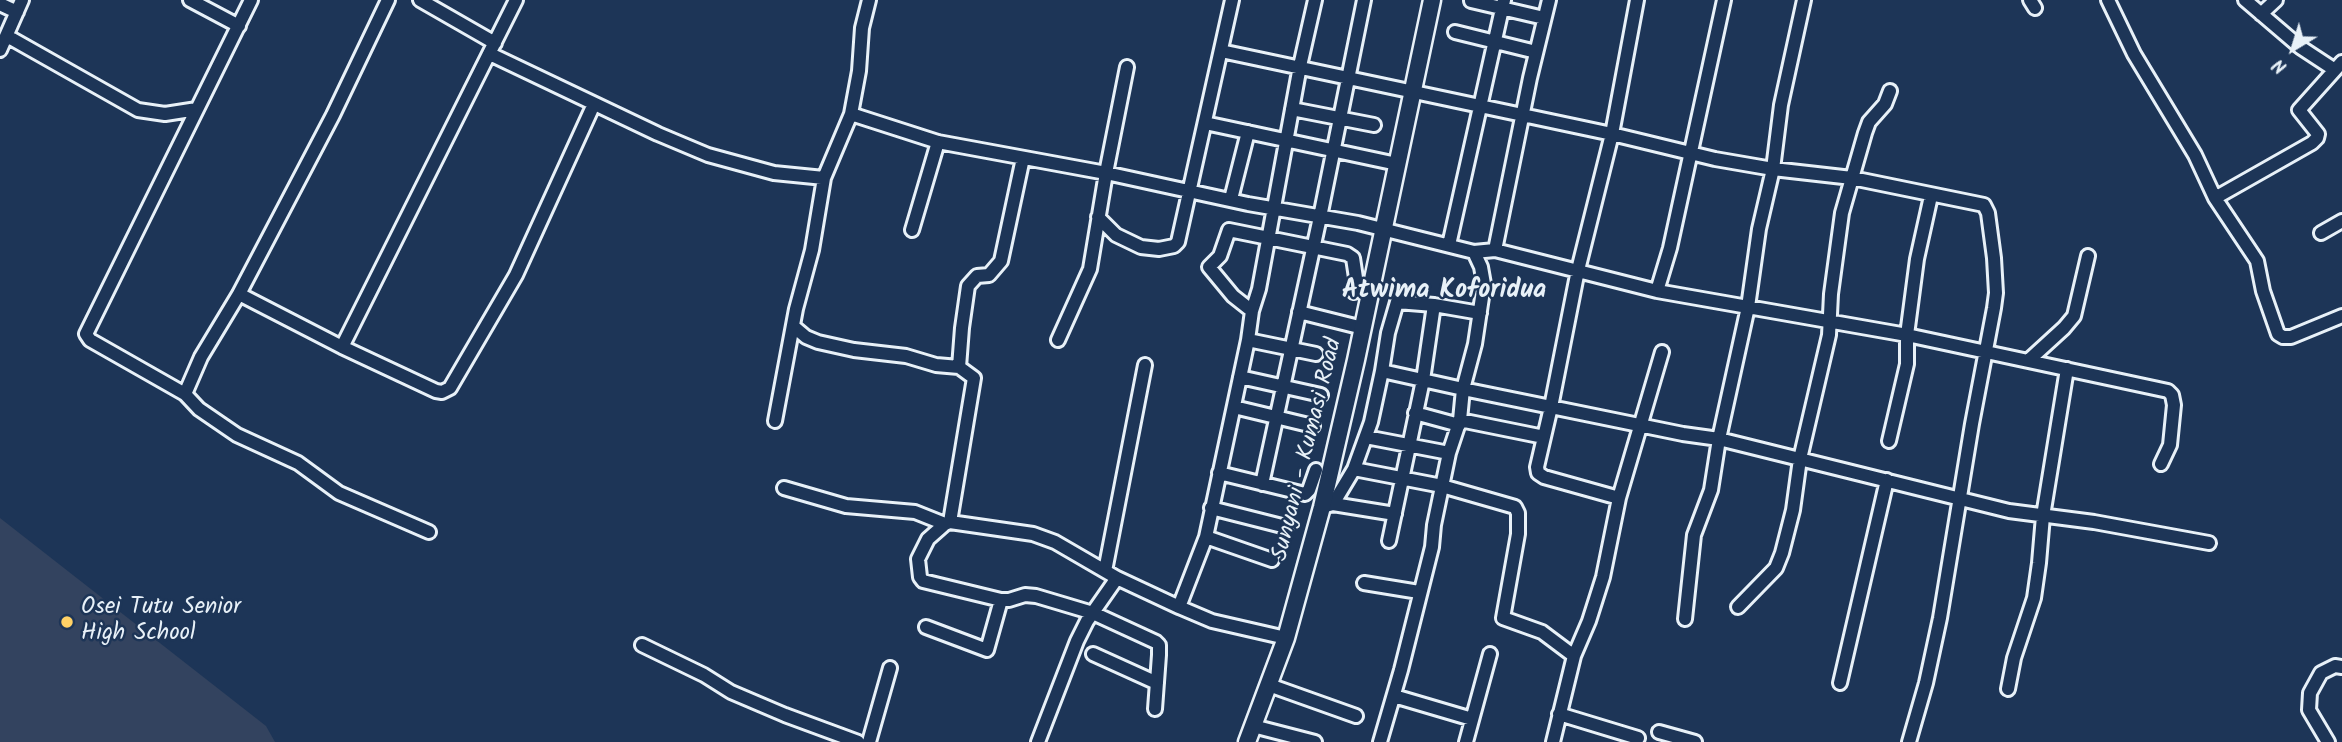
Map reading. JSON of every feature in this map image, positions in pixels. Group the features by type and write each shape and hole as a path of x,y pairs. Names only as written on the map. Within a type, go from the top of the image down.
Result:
{"main road":[{"name":"Sunyani - Kumasi Road","path":"1247,742 1286,638 1327,505 1382,228 1432,0"}],"street":[{"path":"190,0 239,26"},
{"path":"251,0 86,334 90,340 185,394 199,409 237,435 298,464 340,493 429,532"},
{"path":"185,394 205,350 239,294 333,115 387,0"},
{"path":"420,0 493,48 594,104 708,155 757,170 824,178"},
{"path":"342,347 516,0"},
{"path":"775,421 793,326 812,250 824,178 851,114 859,71 862,28 869,0"},
{"path":"1098,217 1116,235 1141,247 1159,249 1174,246 1178,242 1232,0"},
{"path":"1179,607 1206,537 1252,311 1259,289 1300,66 1315,0"},
{"path":"1262,484 1364,0"},
{"path":"1495,250 1522,115 1549,0"},
{"path":"1619,498 1550,479 1538,473 1537,467 1578,270 1612,134 1636,0"},
{"path":"1657,291 1670,248 1724,0"},
{"path":"1685,619 1694,535 1711,490 1719,439 1748,307 1759,229 1773,169 1781,104 1804,0"},
{"path":"2108,0 2134,54 2195,155 2215,198 2257,261 2263,291 2278,334 2291,337 2342,316"},
{"path":"2215,198 2317,138 2318,134 2299,110 2339,66 2300,47 2245,0"},
{"path":"2261,14 2276,0"},
{"path":"1471,1 1503,5 1544,18"},
{"path":"0,4 20,6 0,50"},
{"path":"1449,245 1503,5"},
{"path":"1455,32 1536,52"},
{"path":"7,36 138,110 165,114 197,109"},
{"path":"1221,51 1612,134 1715,159 1852,178 1984,205 1988,213 1996,293 1931,662 1909,742"},
{"path":"1058,340 1090,269 1127,67"},
{"path":"1738,607 1776,568 1791,521 1800,460 1827,348 1836,246 1859,147 1869,122 1885,104 1890,91"},
{"path":"239,294 436,391 442,392 450,388 516,275 594,104"},
{"path":"1292,109 1374,125"},
{"path":"851,114 938,142 1382,228 1474,252 1495,250 1657,291 1907,335 2168,391 2174,405 2170,444 2161,464"},
{"path":"1205,123 1397,164"},
{"path":"1231,199 1248,132"},
{"path":"912,230 938,142"},
{"path":"959,367 961,328 968,286 977,276 989,275 1001,261 1023,158"},
{"path":"1889,441 1907,363 1907,335 1917,259 1931,196"},
{"path":"2321,233 2342,221"},
{"path":"1252,311 1233,296 1209,265 1220,256 1229,229 1347,254 1353,258 1356,278 1354,292"},
{"path":"1380,742 1432,547 1449,453 1460,423 1463,389 1484,284 1481,267 1474,252"},
{"path":"2029,360 2074,316 2088,256"},
{"path":"1395,514 1327,505 1354,469 1366,437 1395,304 1401,301 1480,313"},
{"path":"1389,541 1423,380 1434,305"},
{"path":"1299,312 1363,328"},
{"path":"793,326 806,337 818,342 959,367 974,379 947,523 928,539 922,550 918,559 920,577 923,581 1001,600 1025,595 1036,596 1093,613 1156,642 1159,645 1155,709"},
{"path":"1248,340 1316,354"},
{"path":"1553,742 1574,656 1603,577 1619,498 1662,352"},
{"path":"1105,571 1145,365"},
{"path":"2008,689 2014,658 2034,598 2043,516 2067,369"},
{"path":"1382,370 1463,389 1719,439 1959,500 2209,543"},
{"path":"1240,377 1321,395"},
{"path":"1234,407 1313,426"},
{"path":"1415,413 1544,437"},
{"path":"1366,437 1449,453"},
{"path":"1354,469 1442,486 1517,510 1518,534 1503,618 1542,632 1574,656"},
{"path":"1219,473 1305,494 1316,470"},
{"path":"1840,683 1887,480"},
{"path":"784,488 846,506 915,512 947,523 1033,534 1055,542 1117,578 1212,621 1286,638"},
{"path":"1211,508 1286,527"},
{"path":"1206,537 1272,560"},
{"path":"1038,742 1077,641 1117,578"},
{"path":"1364,583 1419,592"},
{"path":"926,627 987,650 1001,600"},
{"path":"642,645 743,697 858,742"},
{"path":"1093,654 1157,683"},
{"path":"1466,742 1490,654"},
{"path":"2328,742 2309,710 2310,693 2321,673 2335,666 2342,667"},
{"path":"869,742 890,668"},
{"path":"1269,685 1356,716"},
{"path":"1394,696 1472,719"},
{"path":"1559,714 1638,738"},
{"path":"1253,726 1315,742"},
{"path":"1659,732 1695,742"}],"shaded area":[{"name":"Osei Tutu Senior High School","path":"0,518 266,726 275,742 0,742"}],"place":[{"name":"Osei Tutu Senior High School","path":"67,622"}],"district":[{"name":"Atwima Koforidua","path":"1444,293"}]}
